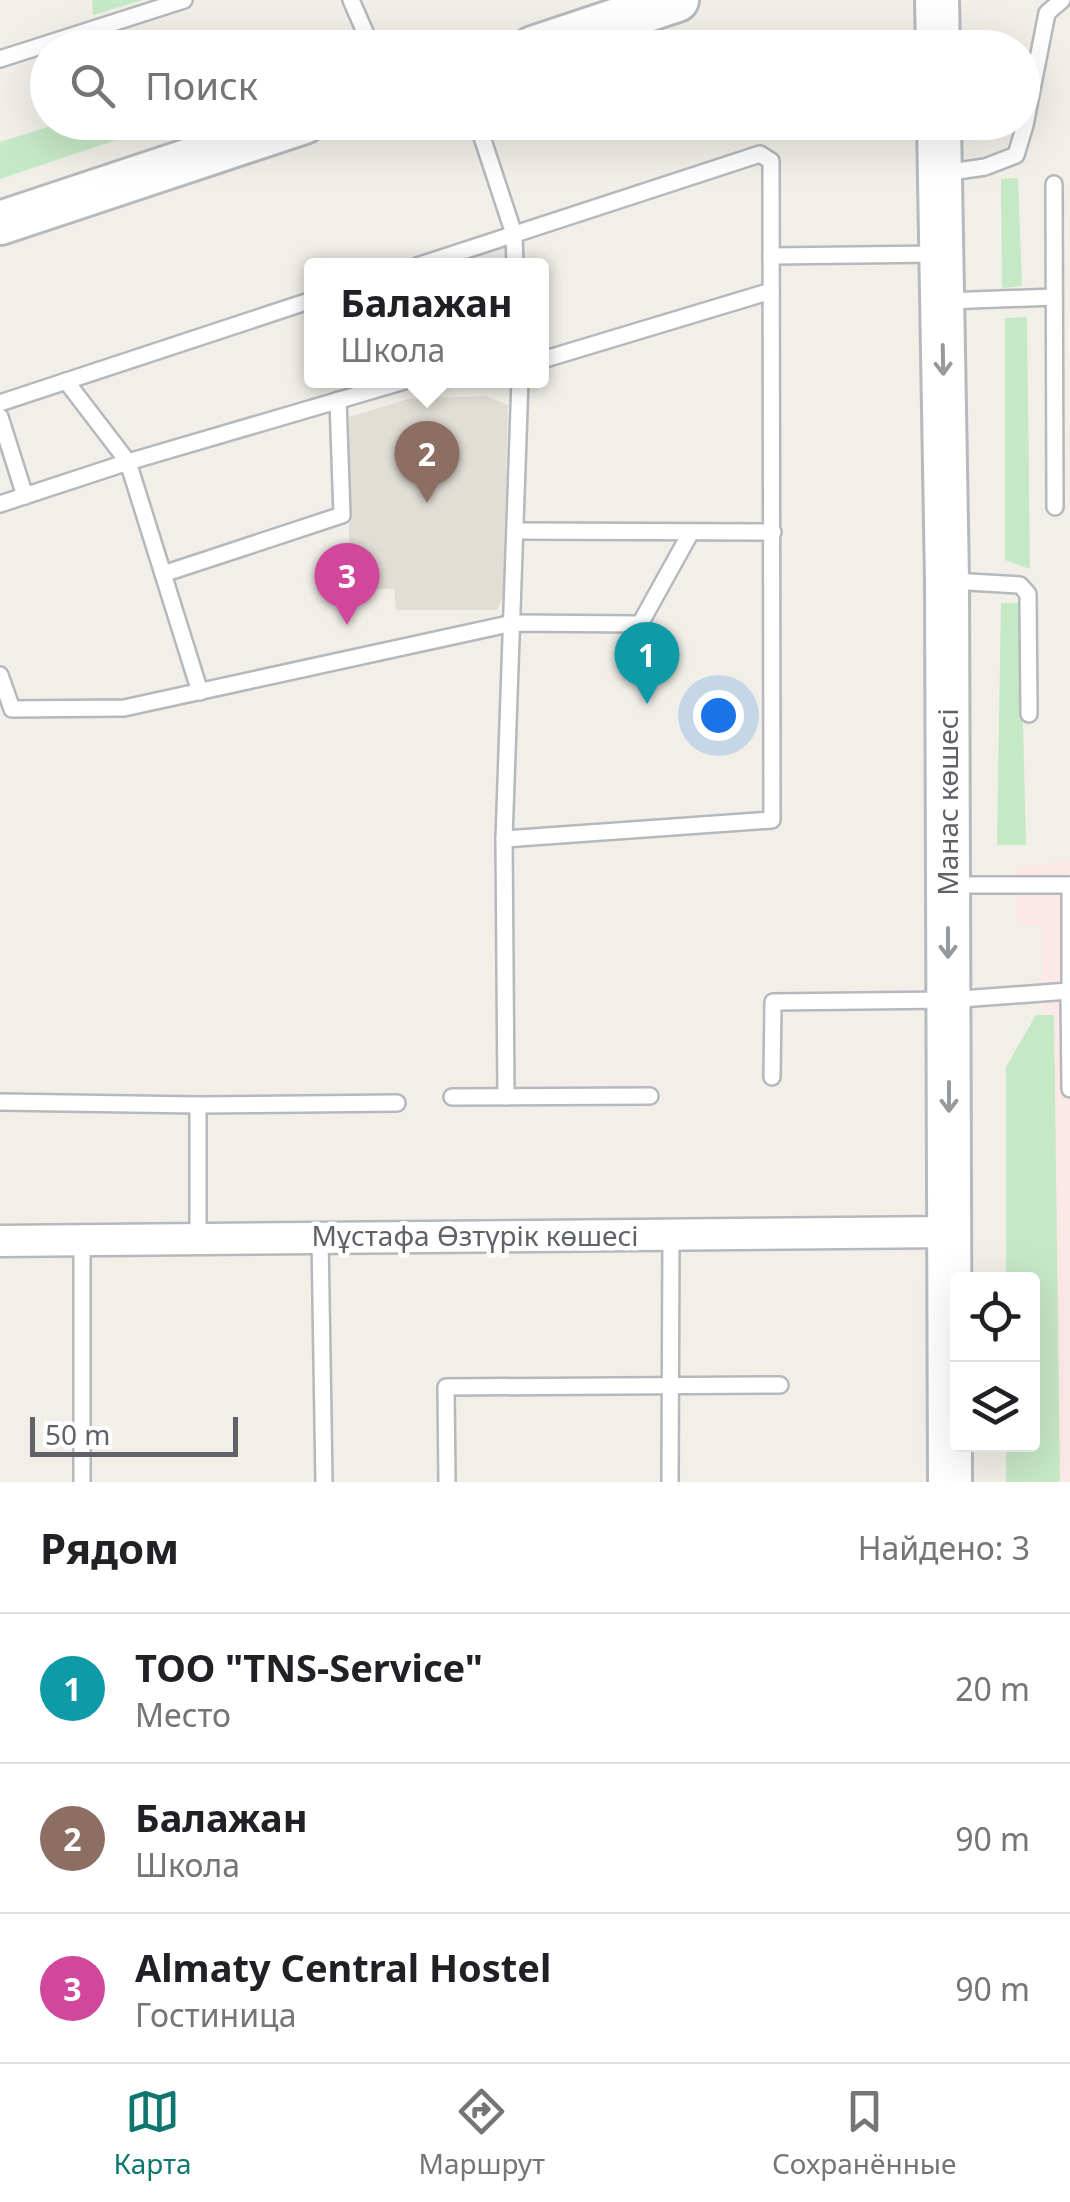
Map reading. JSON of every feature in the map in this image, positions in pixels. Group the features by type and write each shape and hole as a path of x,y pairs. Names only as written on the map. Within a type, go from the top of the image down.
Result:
{"street":[{"path":"586,30 677,0"},
{"path":"937,0 938,30"},
{"path":"0,222 249,140"},
{"name":"Манас көшесі","path":"939,140 947,581 950,1482"},
{"name":"Мұстафа Өзтүрік көшесі","path":"0,1241 950,1232"}],"lane":[{"path":"90,30 184,0"},
{"path":"352,0 364,30"},
{"path":"1040,49 1047,13 1062,0"},
{"path":"0,59 30,49"},
{"path":"483,140 514,234 515,258"},
{"path":"940,174 985,167 1016,155 1020,140"},
{"path":"441,258 760,154 771,161 772,820 504,839"},
{"path":"1054,184 1055,507"},
{"path":"771,256 942,254"},
{"path":"549,358 772,290"},
{"path":"942,302 1054,298"},
{"path":"0,403 304,303"},
{"path":"66,381 128,462 200,692"},
{"path":"0,504 380,388"},
{"path":"506,1097 504,839 520,388"},
{"path":"163,574 342,515 338,400"},
{"path":"0,417 25,496"},
{"path":"517,531 772,532"},
{"path":"0,676 12,708 124,708 513,623 640,624 691,532"},
{"path":"947,581 1008,582 1020,584 1028,594 1029,714"},
{"path":"948,886 1070,884 1070,1090"},
{"path":"772,1077 773,1002 948,1000 1069,991"},
{"path":"452,1097 650,1096"},
{"path":"0,1102 397,1103"},
{"path":"198,1105 198,1239"},
{"path":"670,1482 671,1234"},
{"path":"320,1237 324,1482"},
{"path":"82,1240 82,1482"},
{"path":"447,1482 446,1387 780,1385"}],"shaded area":[{"path":"486,396 508,405 503,597 497,610 396,610 394,589 349,589 349,417 408,399"},
{"path":"1070,860 1070,1482 1021,1482 1030,1452 1040,1452 1040,1272 1032,1272 1044,1054 1042,925 1017,925 1016,868"}],"green space":[{"path":"92,0 143,0 93,15"},
{"path":"30,133 30,140 116,140 0,179 0,142"},
{"path":"1018,178 1022,286 1002,288 1001,179"},
{"path":"1027,317 1030,569 1005,560 1005,318"},
{"path":"1001,603 1020,603 1026,845 997,845"},
{"path":"1036,1015 1054,1015 1060,1482 1006,1482 1006,1452 1040,1452 1040,1272 1006,1272 1006,1067"}],"place":[{"name":"Балажан","path":"427,503"},
{"name":"Almaty Central Hostel","path":"347,625"},
{"name":"ТОО \"TNS-Service\"","path":"647,704"}]}
